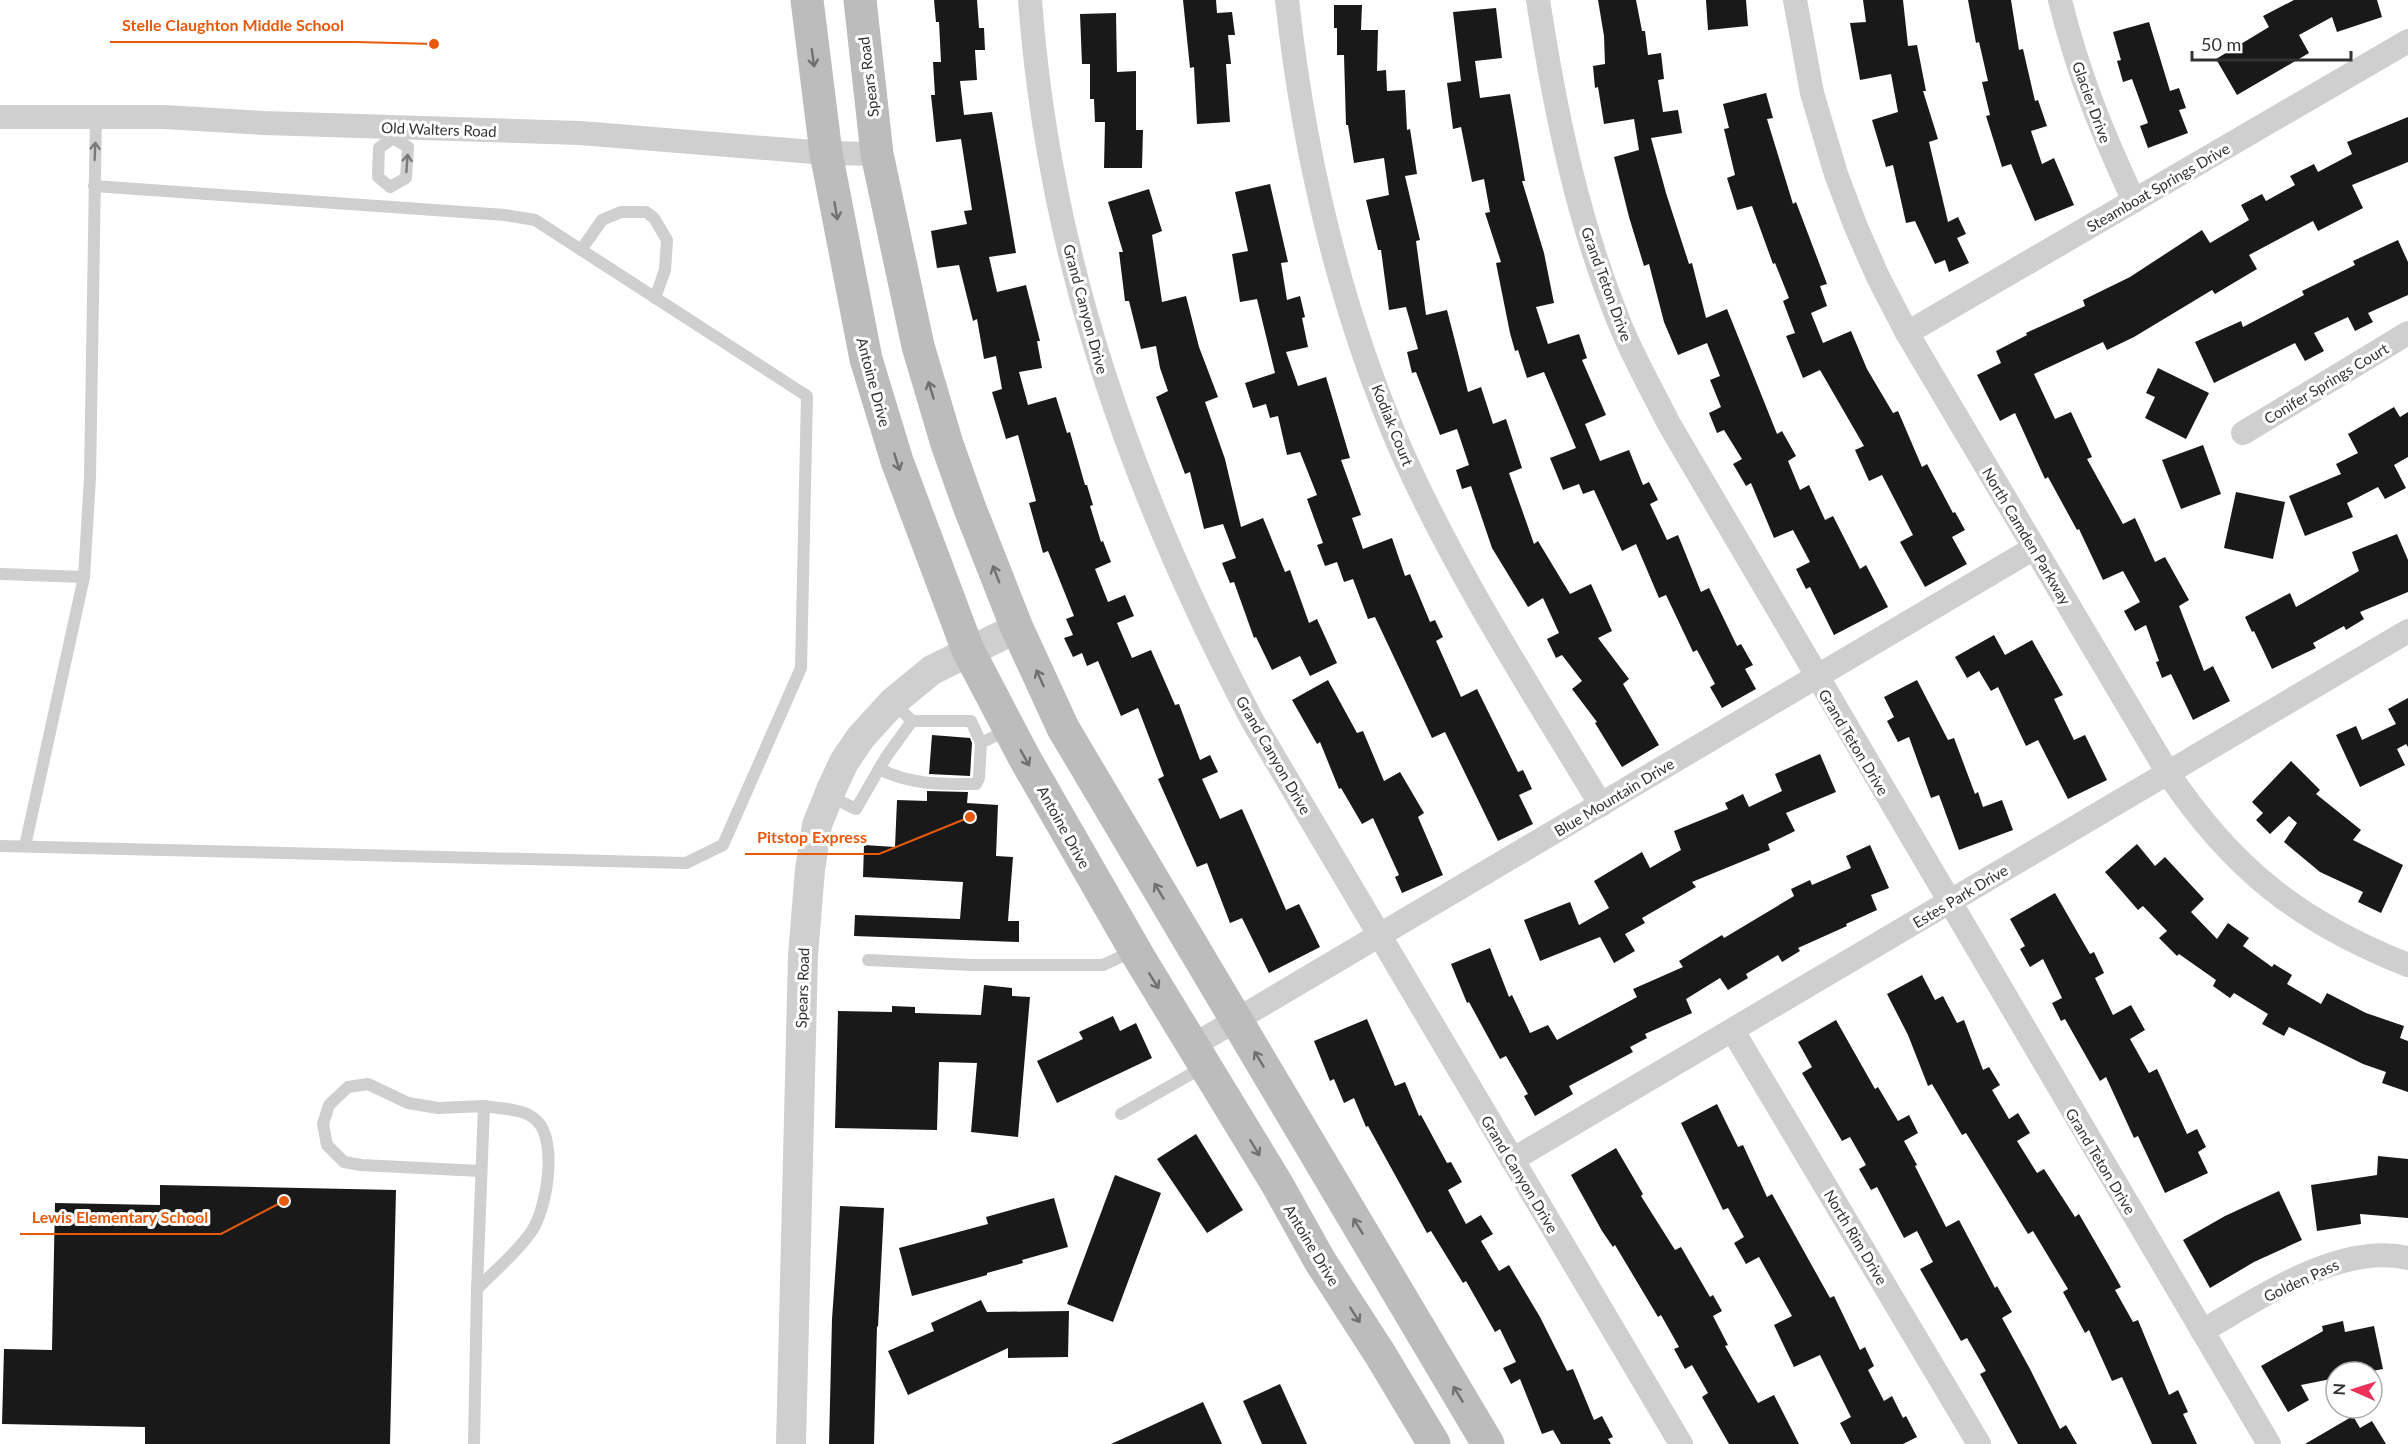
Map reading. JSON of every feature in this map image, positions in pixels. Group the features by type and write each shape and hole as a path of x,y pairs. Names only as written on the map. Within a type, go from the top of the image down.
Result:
{"main road":[{"path":"807,0 826,153"},
{"name":"Spears Road","path":"860,0 877,154"},
{"name":"Antoine Drive","path":"826,153 866,359 900,472 968,650 996,736 1136,950 1277,1184 1320,1261 1434,1444"},
{"path":"877,154 918,346 951,454 1017,628 1063,728 1488,1444"}],"street":[{"name":"Grand Canyon Drive","path":"1029,0 1037,74 1061,214 1083,306 1131,458 1168,549 1213,647 1252,720 1681,1444"},
{"name":"Grand Teton Drive","path":"1538,0 1560,132 1585,222 1619,322 1669,424 2269,1444"},
{"name":"North Camden Parkway","path":"1795,0 1812,93 1836,174 1878,277 1908,333 2168,773 2185,799 2220,843 2266,886 2325,926 2361,945 2408,965"},
{"name":"Glacier Drive","path":"2060,0 2084,86 2102,133 2134,201"},
{"name":"Kodiak Court","path":"1288,3 1297,87 1316,188 1337,270 1364,355 1401,449 1429,507 1483,608 1600,805"},
{"name":"Steamboat Springs Drive","path":"1908,333 2408,41"},
{"name":"Old Walters Road","path":"0,117 164,117 394,133 580,133 826,153 877,154"},
{"name":"Conifer Springs Court","path":"2243,433 2408,333"},
{"name":"Blue Mountain Drive","path":"1200,1055 1235,1020 2034,548"},
{"name":"Spears Road","path":"791,1444 803,956 810,870 817,825 844,762 861,737 903,712 932,670 968,650 1017,628"},
{"name":"Estes Park Drive","path":"1512,1160 2408,631"},
{"name":"North Rim Drive","path":"1734,1031 1979,1444"},
{"name":"Golden Pass","path":"2202,1331 2324,1266 2363,1257 2408,1258"}],"lane":[{"path":"25,846 84,577 90,478 96,116"},
{"path":"394,133 408,147 406,178 390,187 378,177 379,148 394,133"},
{"path":"0,846 686,863 723,845 801,668 807,396 535,220 505,215 94,186"},
{"path":"389,208 390,187"},
{"path":"581,250 602,220 621,212 646,212 654,218 667,240 665,270 655,298"},
{"path":"0,574 84,577"},
{"path":"829,795 856,808 879,769 903,712 971,721 996,736 976,784 920,783 899,779 879,769"},
{"path":"868,960 972,965 1103,965 1136,950"},
{"path":"1120,1114 1200,1055"},
{"path":"477,1289 532,1232 542,1212 548,1161 545,1137 537,1121 523,1113 484,1106 438,1108 408,1103 368,1084 348,1087 329,1105 323,1124 327,1145 344,1162 481,1172"},
{"path":"474,1444 484,1106"}],"building":[{"path":"934,0 977,0 979,28 984,28 985,50 975,50 977,80 960,81 964,115 992,112 1016,253 989,257 997,292 1026,285 1040,341 1037,341 1042,368 1019,372 1028,405 1056,397 1067,433 1070,432 1093,505 1090,506 1101,542 1103,541 1111,562 1095,569 1108,602 1125,595 1134,616 1117,623 1132,658 1151,650 1175,705 1179,704 1200,760 1210,755 1218,772 1202,779 1220,819 1242,809 1286,910 1299,904 1320,947 1269,973 1242,918 1230,923 1207,863 1197,867 1158,779 1164,776 1138,708 1121,716 1098,661 1087,666 1082,653 1073,657 1064,638 1073,635 1066,619 1074,616 1048,551 1043,553 1029,503 1036,501 1018,435 1006,439 992,392 1002,389 996,356 984,359 977,319 973,321 959,265 937,268 931,231 967,224 964,211 972,210 961,139 936,142 931,95 935,95 933,62 941,62 939,22 936,22"},
{"path":"1183,0 1216,0 1217,13 1232,12 1235,35 1228,35 1231,64 1226,64 1230,122 1197,124 1194,67 1190,68"},
{"path":"1598,0 1636,0 1642,31 1645,31 1648,55 1661,53 1664,79 1658,80 1663,112 1678,110 1682,133 1651,138 1689,264 1692,263 1706,318 1727,309 1777,434 1782,431 1796,456 1788,461 1800,490 1809,485 1825,520 1833,516 1860,569 1866,565 1888,607 1834,635 1810,587 1806,589 1796,569 1810,562 1793,530 1774,538 1751,483 1746,486 1733,464 1742,459 1724,430 1717,433 1709,413 1721,407 1710,380 1720,376 1707,343 1678,355 1664,322 1649,264 1644,266 1629,217 1614,157 1639,150 1634,119 1604,124 1598,87 1595,88 1593,66 1605,64 1604,36"},
{"path":"1706,0 1746,0 1748,26 1708,30"},
{"path":"1863,0 1903,0 1908,46 1917,45 1926,91 1923,91 1938,139 1929,142 1948,222 1958,217 1966,234 1957,238 1969,263 1949,272 1945,260 1935,264 1915,221 1906,223 1893,165 1886,167 1872,120 1898,112 1891,74 1860,80 1850,23 1866,22"},
{"path":"1968,0 2011,0 2019,50 2023,49 2035,101 2038,100 2047,126 2031,131 2042,164 2054,158 2074,205 2035,221 2011,164 2002,167 1986,116 1990,115 1982,82 1988,81 1979,42 1976,43"},
{"path":"2294,0 2377,0 2382,17 2337,32 2332,17 2299,35 2309,53 2237,95 2216,59 2269,27 2263,16"},
{"path":"1334,5 1362,5 1361,30 1378,30 1377,71 1386,70 1387,91 1405,90 1407,130 1410,129 1417,174 1405,176 1420,240 1416,241 1426,315 1447,310 1468,392 1481,387 1493,424 1506,419 1522,468 1509,473 1534,544 1538,541 1570,594 1591,584 1612,631 1598,638 1629,679 1623,684 1659,745 1622,767 1595,723 1597,722 1572,689 1582,681 1562,655 1556,658 1547,639 1559,633 1543,598 1528,607 1492,548 1471,486 1462,489 1456,470 1469,465 1457,429 1440,435 1416,372 1412,373 1407,352 1418,349 1406,307 1389,310 1381,250 1378,250 1366,200 1389,195 1384,158 1354,163 1348,125 1346,125 1344,55 1337,55"},
{"path":"1496,8 1502,58 1475,61 1480,98 1510,94 1525,181 1522,181 1544,253 1554,303 1536,307 1548,344 1579,334 1587,358 1582,360 1606,415 1585,424 1600,461 1629,450 1643,485 1649,482 1658,500 1650,504 1667,540 1678,535 1701,592 1709,588 1737,646 1741,644 1753,665 1745,669 1756,689 1722,708 1710,687 1715,684 1697,650 1693,652 1666,595 1659,598 1636,544 1622,551 1594,490 1583,494 1579,484 1563,490 1550,458 1576,448 1544,372 1527,378 1518,350 1515,351 1496,263 1501,262 1485,213 1490,212 1484,179 1472,182 1461,127 1453,129 1447,83 1461,81 1453,12"},
{"path":"1116,13 1117,72 1136,71 1136,130 1143,130 1142,168 1104,168 1105,122 1095,122 1094,99 1090,99 1090,64 1082,64 1080,14"},
{"path":"2149,22 2170,91 2179,88 2186,108 2179,110 2188,133 2148,148 2140,126 2148,123 2132,79 2123,82 2117,61 2121,60 2113,32"},
{"path":"1766,93 1773,118 1767,119 1793,204 1796,202 1827,284 1820,286 1827,306 1811,313 1823,343 1851,331 1867,369 1893,413 1898,411 1922,467 1927,464 1953,513 1955,512 1965,530 1952,537 1967,564 1925,587 1900,542 1913,535 1882,475 1869,481 1855,450 1864,446 1820,370 1803,378 1786,336 1795,333 1783,301 1789,298 1775,263 1773,264 1752,206 1737,210 1727,178 1735,175 1724,129 1729,128 1723,104"},
{"path":"2408,117 2408,162 2352,185 2363,208 2318,231 2313,221 2249,255 2257,269 2215,294 2212,290 2134,337 2107,350 2103,342 2034,374 2055,419 2071,412 2092,457 2087,459 2123,524 2135,518 2155,562 2165,557 2189,600 2179,606 2204,671 2213,666 2230,701 2193,720 2171,674 2162,678 2156,662 2159,661 2146,625 2135,631 2124,611 2140,602 2123,571 2103,580 2079,529 2077,530 2048,477 2045,479 2015,413 2000,421 1977,375 2001,363 1996,351 2027,335 2026,333 2085,306 2083,300 2130,277 2202,230 2210,243 2249,220 2241,205 2262,194 2266,201 2295,185 2290,176 2314,164 2318,172 2352,154 2347,142"},
{"path":"1270,184 1288,262 1281,263 1287,300 1300,296 1308,347 1286,352 1298,386 1326,377 1350,458 1341,460 1361,515 1352,518 1363,549 1392,538 1405,576 1410,574 1430,622 1435,620 1443,637 1436,641 1461,697 1477,689 1518,772 1523,770 1532,789 1519,795 1533,824 1498,841 1445,732 1432,738 1375,617 1368,619 1353,579 1344,582 1337,562 1325,566 1317,545 1323,543 1307,499 1317,495 1300,452 1287,455 1278,416 1270,418 1266,404 1253,408 1245,383 1275,373 1257,299 1240,302 1232,254 1248,251 1235,192"},
{"path":"1149,189 1162,231 1152,235 1162,302 1186,296 1199,347 1218,397 1205,402 1225,459 1241,527 1263,518 1285,572 1290,570 1309,623 1317,619 1337,663 1310,676 1300,656 1272,670 1256,637 1254,638 1234,582 1230,583 1222,563 1236,558 1223,524 1204,529 1190,472 1185,474 1156,397 1168,391 1160,368 1156,346 1141,349 1129,301 1125,301 1119,252 1123,252 1108,202"},
{"path":"2398,240 2408,262 2408,295 2368,313 2373,322 2355,331 2348,317 2314,333 2324,351 2305,361 2295,343 2214,383 2195,342 2241,321 2243,327 2304,295 2302,291 2355,265 2353,261"},
{"path":"2158,368 2209,393 2186,439 2145,418 2155,397 2146,393"},
{"path":"2394,407 2400,417 2408,412 2408,457 2394,465 2406,488 2385,499 2378,487 2347,503 2353,517 2305,536 2289,496 2341,474 2336,464 2358,453 2348,434"},
{"path":"2203,445 2221,494 2181,509 2162,460"},
{"path":"2236,492 2285,502 2273,559 2224,548"},
{"path":"2397,534 2408,560 2408,592 2360,612 2364,619 2346,630 2344,626 2313,643 2316,648 2272,669 2245,617 2290,593 2296,607 2359,571 2352,552"},
{"path":"1994,635 2005,655 2032,640 2063,695 2054,699 2074,740 2085,735 2107,780 2068,799 2038,740 2026,746 1998,687 1991,691 1979,671 1967,678 1955,657"},
{"path":"1328,680 1357,733 1363,731 1384,781 1400,772 1424,813 1418,817 1443,875 1402,893 1395,877 1399,875 1373,818 1362,824 1341,788 1339,789 1320,742 1317,744 1292,700"},
{"path":"1917,680 1948,740 1954,738 1975,794 1978,792 1983,807 2002,800 2013,830 1959,850 1939,795 1931,798 1909,737 1898,742 1887,721 1894,717 1884,697"},
{"path":"2408,698 2408,747 2406,744 2397,749 2405,765 2360,787 2336,735 2356,726 2362,740 2396,724 2388,709"},
{"path":"932,735 970,738 972,743 970,776 929,774"},
{"path":"1820,754 1836,792 1786,813 1795,831 1768,844 1770,850 1692,882 1696,887 1642,918 1645,923 1625,934 1635,951 1614,963 1600,937 1540,961 1524,920 1570,902 1579,925 1609,908 1594,881 1642,852 1650,868 1681,850 1674,831 1728,809 1725,803 1743,794 1749,807 1782,791 1775,774"},
{"path":"2291,761 2320,790 2316,794 2361,830 2353,840 2403,865 2381,913 2358,902 2363,892 2320,872 2284,842 2297,823 2289,816 2270,834 2256,820 2263,813 2252,802"},
{"path":"927,791 968,792 967,803 998,805 996,856 1013,857 1008,921 1019,921 1019,942 854,936 855,915 960,919 963,882 863,877 864,845 895,847 897,800 927,801"},
{"path":"2137,844 2155,866 2165,857 2204,899 2191,912 2217,939 2228,923 2249,938 2243,946 2272,967 2274,964 2292,975 2287,984 2321,1004 2327,993 2366,1013 2404,1026 2400,1038 2408,1041 2408,1092 2382,1083 2386,1072 2363,1064 2289,1027 2284,1036 2262,1024 2268,1014 2234,993 2230,998 2213,986 2216,980 2179,954 2177,956 2159,938 2167,931 2143,906 2138,910 2105,872"},
{"path":"1870,845 1889,888 1871,895 1877,910 1798,948 1800,951 1782,962 1778,955 1746,974 1748,978 1728,990 1720,978 1686,999 1692,1013 1645,1034 1647,1038 1630,1047 1633,1052 1569,1086 1573,1094 1535,1116 1524,1096 1528,1094 1506,1056 1500,1059 1469,1002 1467,1003 1451,964 1490,948 1509,997 1512,995 1530,1033 1548,1025 1557,1040 1637,997 1633,989 1683,967 1679,961 1722,935 1724,938 1794,896 1791,889 1810,880 1812,885 1851,868 1846,856"},
{"path":"2055,893 2090,954 2094,952 2104,973 2095,978 2113,1015 2131,1005 2145,1030 2130,1039 2149,1073 2157,1069 2187,1134 2197,1129 2206,1147 2198,1152 2208,1173 2165,1193 2138,1136 2134,1138 2106,1077 2100,1081 2065,1019 2061,1021 2052,1003 2062,998 2043,959 2030,967 2020,949 2025,946 2010,919"},
{"path":"1922,975 1935,1000 1943,996 1957,1023 1964,1020 1983,1070 1989,1067 2000,1085 1992,1090 2009,1119 2018,1113 2030,1133 2017,1141 2037,1173 2044,1169 2075,1217 2079,1214 2121,1287 2115,1290 2133,1322 2138,1320 2169,1395 2178,1390 2188,1412 2183,1414 2197,1444 2152,1444 2122,1377 2112,1381 2089,1330 2085,1333 2063,1292 2068,1289 2033,1231 2028,1234 1966,1133 1962,1135 1932,1084 1928,1086 1908,1035 1887,994"},
{"path":"984,985 1012,988 1012,996 1030,997 1018,1137 971,1132 977,1063 939,1062 937,1130 835,1128 838,1011 892,1012 892,1006 915,1007 915,1013 981,1015"},
{"path":"1113,1016 1120,1031 1136,1023 1152,1058 1057,1103 1037,1061 1083,1039 1079,1032"},
{"path":"1367,1019 1395,1086 1405,1082 1419,1116 1421,1115 1447,1163 1451,1162 1462,1182 1448,1190 1466,1224 1481,1215 1493,1234 1481,1241 1499,1271 1509,1265 1540,1317 1567,1371 1573,1369 1594,1420 1602,1416 1613,1437 1608,1439 1611,1444 1561,1444 1553,1430 1542,1434 1520,1379 1511,1384 1503,1368 1516,1362 1500,1329 1495,1332 1466,1281 1463,1283 1431,1231 1427,1233 1368,1126 1366,1127 1354,1098 1344,1103 1334,1079 1330,1081 1314,1041"},
{"path":"1836,1020 1875,1089 1878,1087 1898,1121 1909,1115 1918,1133 1904,1141 1946,1227 1959,1220 1995,1288 1997,1286 2012,1312 2002,1318 2060,1429 2066,1425 2077,1444 2018,1444 1980,1374 1986,1371 1967,1338 1961,1341 1920,1269 1933,1262 1917,1231 1904,1238 1877,1187 1871,1190 1859,1169 1866,1165 1850,1137 1842,1141 1802,1073 1812,1067 1798,1042"},
{"path":"1717,1104 1738,1147 1743,1145 1767,1197 1772,1194 1830,1298 1834,1296 1860,1350 1865,1347 1874,1366 1868,1370 1884,1401 1892,1396 1903,1418 1906,1416 1917,1437 1903,1444 1851,1444 1840,1423 1851,1417 1820,1355 1794,1367 1774,1325 1792,1316 1759,1257 1746,1264 1734,1243 1744,1237 1728,1208 1723,1210 1681,1123"},
{"path":"1196,1134 1243,1210 1207,1233 1157,1159"},
{"path":"1616,1148 1643,1194 1641,1196 1675,1250 1681,1247 1710,1297 1713,1295 1722,1311 1713,1316 1728,1345 1725,1346 1758,1403 1774,1395 1799,1444 1729,1444 1702,1397 1708,1393 1692,1365 1685,1369 1674,1349 1679,1347 1661,1315 1658,1317 1615,1245 1613,1247 1602,1231 1571,1175"},
{"path":"2378,1156 2408,1159 2408,1218 2360,1214 2361,1224 2317,1231 2311,1185 2377,1175"},
{"path":"1115,1175 1161,1193 1113,1322 1067,1304"},
{"path":"160,1185 396,1190 390,1444 145,1444 145,1427 2,1424 4,1349 52,1350 55,1203 160,1205"},
{"path":"2279,1191 2302,1240 2254,1262 2210,1288 2183,1240 2225,1216"},
{"path":"1054,1198 1068,1247 1022,1260 1023,1263 987,1273 987,1275 912,1296 899,1248 988,1224 986,1217"},
{"path":"840,1206 884,1208 877,1326 874,1444 829,1444 832,1319"},
{"path":"981,1300 987,1312 1069,1311 1068,1357 1008,1358 1008,1348 908,1395 888,1351 934,1331 931,1323"},
{"path":"2343,1321 2345,1332 2374,1326 2381,1360 2324,1360 2324,1380 2301,1385 2309,1400 2288,1412 2261,1366 2323,1331 2322,1326"},
{"path":"1280,1384 1307,1444 1262,1444 1243,1401"},
{"path":"1203,1402 1222,1444 1111,1444"},
{"path":"2346,1420 2355,1420 2360,1428 2372,1421 2386,1444 2305,1444"}],"place":[{"name":"Stelle Claughton Middle School","path":"434,44"},
{"name":"Pitstop Express","path":"970,817"},
{"name":"Lewis Elementary School","path":"284,1201"}]}
